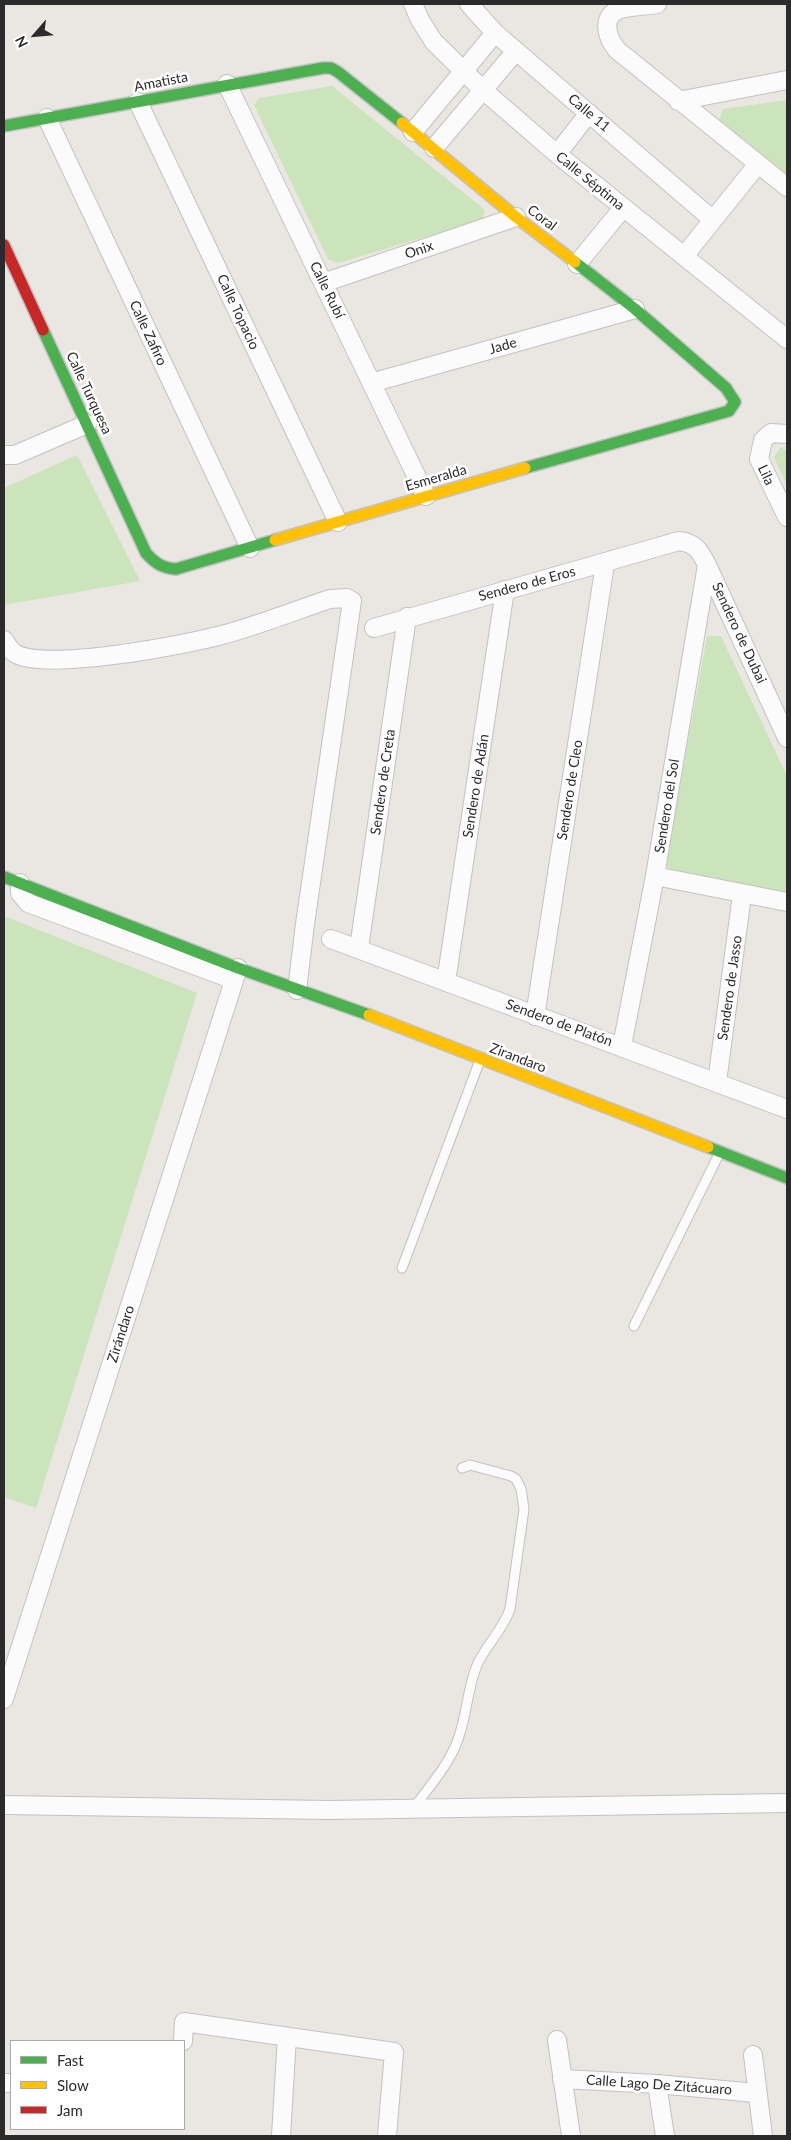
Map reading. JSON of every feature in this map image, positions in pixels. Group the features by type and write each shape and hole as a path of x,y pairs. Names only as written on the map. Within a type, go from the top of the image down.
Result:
{"street":[{"name":"Calle Séptima","path":"413,4 420,20 434,42 483,90 557,154 787,339"},
{"name":"Calle 11","path":"469,4 495,33 714,220"},
{"path":"658,4 618,10 608,20 608,35 617,50 787,187"},
{"path":"413,132 495,33"},
{"path":"434,148 516,51"},
{"name":"Amatista","path":"4,126 323,68"},
{"name":"Coral","path":"323,68 331,68 338,72 434,148 516,217 635,309 726,388 735,402"},
{"path":"678,101 787,80"},
{"name":"Calle Rubí","path":"227,84 426,496"},
{"name":"Calle Topacio","path":"138,102 338,522"},
{"path":"557,154 589,113"},
{"name":"Calle Zafiro","path":"47,118 250,548"},
{"path":"684,256 758,164"},
{"path":"577,264 623,208"},
{"name":"Onix","path":"324,284 516,217"},
{"name":"Calle Turquesa","path":"4,245 146,553"},
{"name":"Jade","path":"371,383 635,309"},
{"name":"Esmeralda","path":"146,553 157,566 166,569 176,569 426,496 729,411 735,402"},
{"path":"4,455 15,455 87,424"},
{"name":"Lila","path":"779,433 763,440 759,459 787,517"},
{"name":"Sendero de Eros","path":"374,628 407,617 605,564 679,541"},
{"name":"Sendero de Dubai","path":"679,541 690,542 696,546 707,565 787,738"},
{"name":"Sendero de Cleo","path":"535,1016 605,564"},
{"name":"Sendero del Sol","path":"622,1046 655,876 707,565"},
{"name":"Sendero de Adán","path":"446,982 505,590"},
{"path":"4,640 16,654 26,657 54,659 99,657 216,636 330,599 347,598 352,602 297,990"},
{"name":"Sendero de Creta","path":"359,948 407,617"},
{"path":"655,876 742,895 787,902"},
{"path":"12,880 28,903 236,974"},
{"name":"Sendero de Jasso","path":"717,1082 742,895"},
{"name":"Sendero de Platón","path":"331,938 787,1109"},
{"name":"Zirandaro","path":"236,974 297,990 340,1004 787,1178"},
{"name":"Zirándaro","path":"4,1699 236,974"},
{"path":"4,1805 330,1810 787,1803"},
{"path":"183,2040 184,2022 394,2052 387,2136"},
{"path":"281,2136 287,2037"},
{"path":"556,2040 570,2136"},
{"path":"753,2055 756,2093 763,2136"},
{"name":"Calle Lago De Zitácuaro","path":"562,2079 657,2084 756,2093"},
{"path":"657,2084 665,2136"}],"lane":[{"path":"402,1268 481,1060"},
{"path":"634,1326 720,1152"},
{"path":"413,1809 452,1754 460,1734 473,1675 478,1662 507,1618 510,1609 523,1518 524,1497 516,1479 511,1476 470,1465 462,1468"}],"green space":[{"path":"332,86 485,210 482,220 338,263 328,259 254,105 259,98"},
{"path":"787,100 787,175 719,120 723,109"},
{"path":"781,447 787,451 787,486 774,457"},
{"path":"77,455 140,581 4,605 4,488"},
{"path":"707,636 721,636 787,776 787,892 671,873 666,864"},
{"path":"4,916 197,993 36,1508 4,1497"}],"traffic: fast":[{"path":"4,126 323,68 331,68 338,72 402,123"},
{"path":"525,468 729,411 735,402 726,388 635,309 575,262"},
{"path":"43,330 146,553 153,560 163,566 176,569 275,540"},
{"path":"4,877 238,968 369,1015"},
{"path":"708,1147 787,1178"}],"traffic: slow":[{"path":"402,123 516,217 575,262"},
{"path":"275,540 525,468"},
{"path":"369,1015 708,1147"}],"traffic: jam":[{"path":"4,245 43,330"}]}
